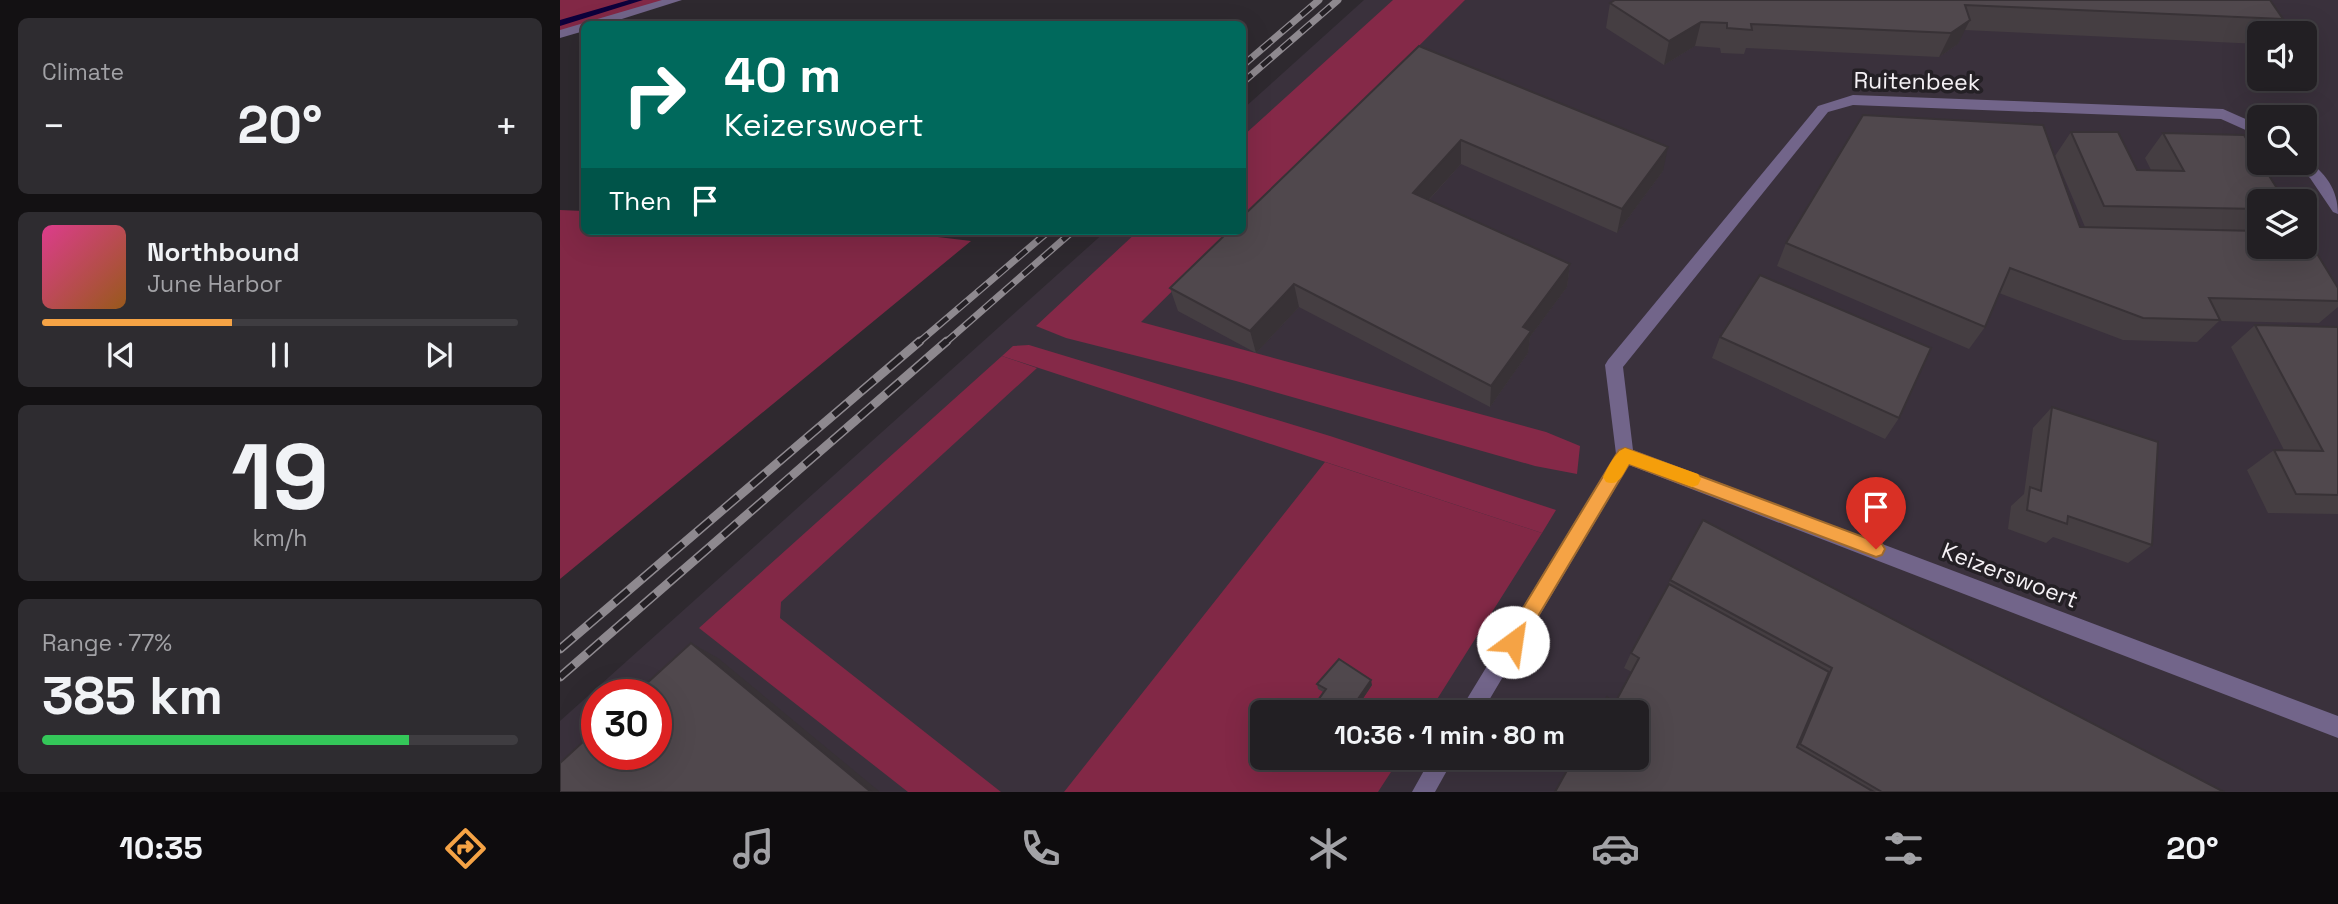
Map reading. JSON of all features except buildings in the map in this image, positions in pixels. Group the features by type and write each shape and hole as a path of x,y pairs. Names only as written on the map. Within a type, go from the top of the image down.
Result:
{"street":[{"path":"603,21 676,0"},
{"path":"560,34 581,28"},
{"name":"Ruitenbeek","path":"1625,455 1614,365 1823,109 1853,100 2223,114 2247,125"},
{"path":"2316,175 2338,208"},
{"path":"1478,700 1625,455"},
{"name":"Keizerswoert","path":"1625,455 2338,727"},
{"path":"1423,792 1436,770"}],"shaded area":[{"path":"560,0 668,0 597,21 581,21 581,26 560,32"},
{"path":"1364,0 2338,0 2338,792 560,792 560,721 581,702 581,770 672,770 672,679 607,679 1102,235 1246,235 1246,106"},
{"path":"1393,0 1465,0 1246,218 1246,133"},
{"path":"560,210 581,211 581,235 921,235 971,241 560,579"},
{"path":"1134,235 1229,235 1141,322 1546,432 1580,446 1577,474 1535,466 1236,381 1066,338 1036,326"},
{"path":"1029,345 1330,436 1556,510 1542,533 1002,356 1013,346"},
{"path":"1002,356 1037,368 781,602 780,618 1001,792 908,792 699,628"},
{"path":"1325,462 1542,533 1437,700 1250,700 1250,770 1392,770 1378,792 1064,792"}],"waterway":[{"path":"560,23 639,0"}],"railway":[{"path":"1246,63 1319,0"},
{"path":"1246,80 1338,0"},
{"path":"918,343 1044,235"},
{"path":"945,343 1068,235"},
{"path":"560,649 920,341"},
{"path":"560,677 947,341"}],"slow traffic":[{"path":"1612,477 1625,455 1692,479"}],"route":[{"path":"1513,642 1625,455 1876,549"}]}
